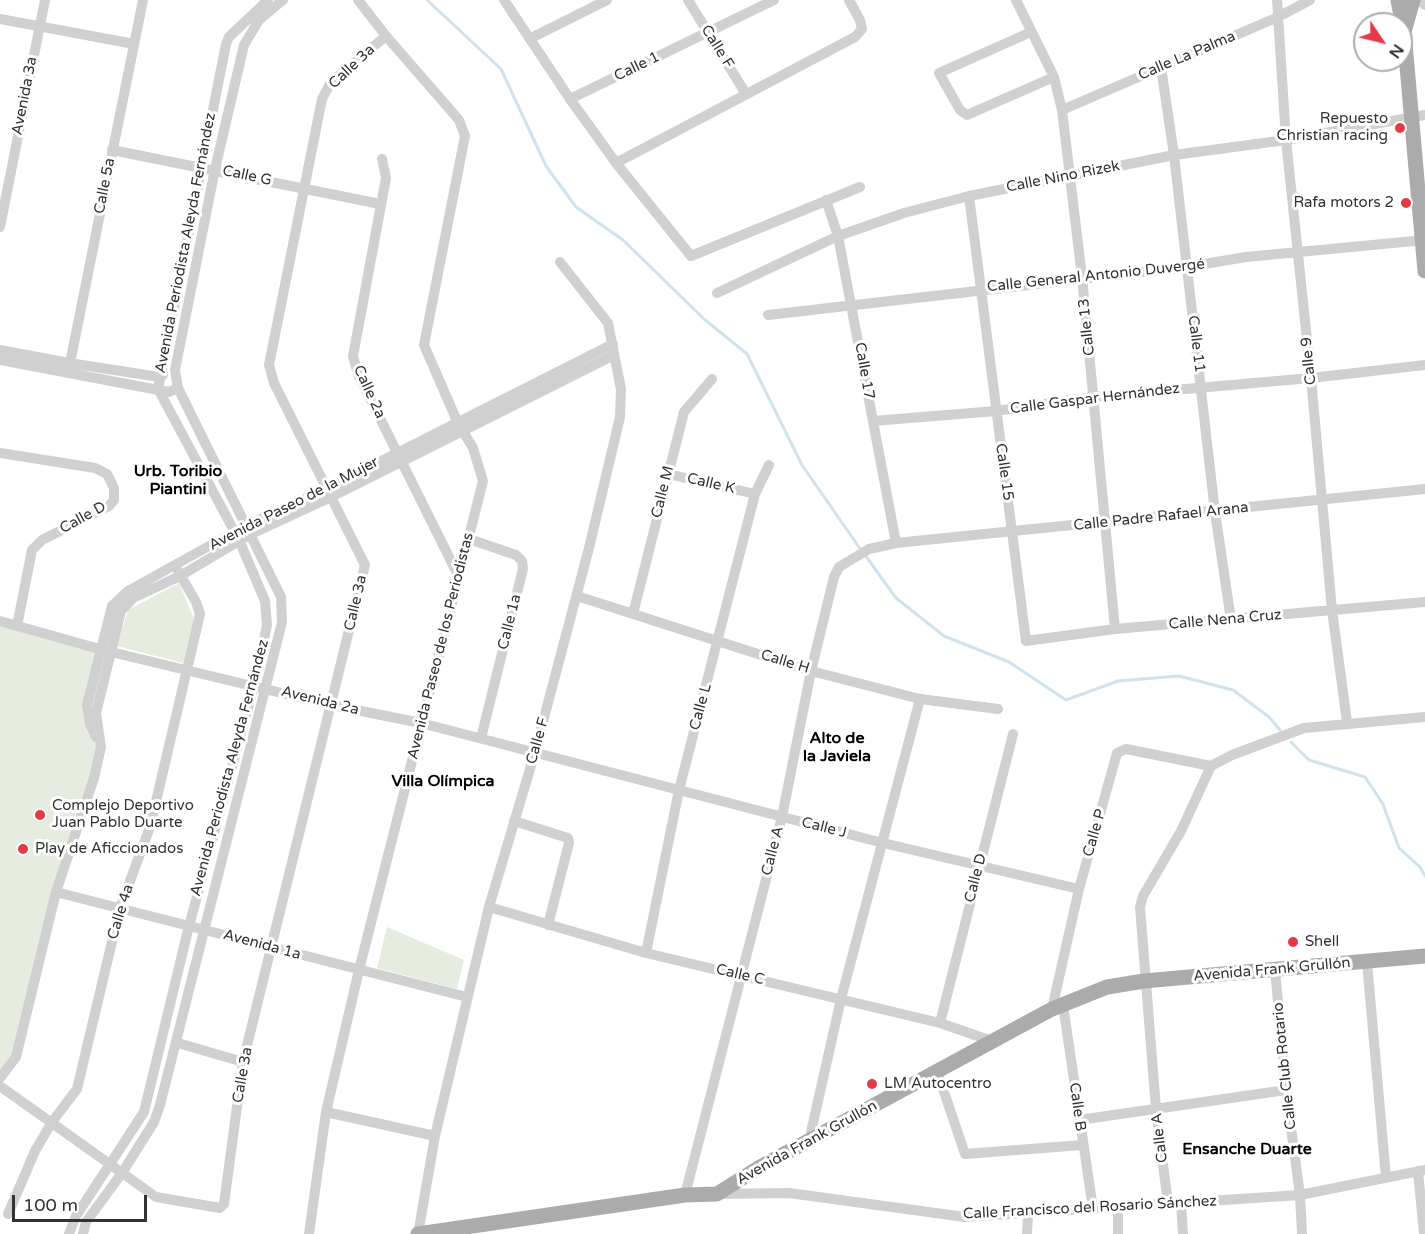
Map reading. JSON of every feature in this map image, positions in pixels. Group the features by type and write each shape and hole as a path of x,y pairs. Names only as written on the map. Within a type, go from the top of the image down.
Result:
{"main road":[{"path":"1406,72 1409,117 1424,240 1425,271"},
{"name":"Avenida Frank Grullón","path":"418,1234 685,1195 717,1194 992,1041 1058,1007 1107,987 1144,981 1425,956"}],"street":[{"name":"Avenida 3a","path":"0,227 45,0"},
{"name":"Calle 5a","path":"69,368 143,0"},
{"name":"Avenida Periodista Aleyda Fernández","path":"83,1234 86,1222 122,1173 157,1114 178,1043 267,688 283,609 281,597 242,533 158,383 226,45 229,37 268,0"},
{"name":"Avenida Periodista Aleyda Fernández","path":"69,1234 76,1216 144,1112 189,926 254,686 267,612 242,533 177,384 175,360 244,45 259,20 283,0"},
{"path":"358,0 386,36"},
{"path":"504,0 616,164 692,256 860,187"},
{"path":"531,38 607,0"},
{"name":"Calle F","path":"688,0 747,94"},
{"name":"Calle 1","path":"570,99 774,0"},
{"path":"616,164 855,37 862,29 860,20 849,0"},
{"name":"Calle 13","path":"1016,0 1054,77 1062,110 1082,277 1115,629"},
{"name":"Calle 9","path":"1277,0 1286,140 1332,610 1347,722"},
{"name":"Calle La Palma","path":"1062,110 1278,17 1310,0"},
{"path":"1420,0 1425,5"},
{"path":"0,19 134,44"},
{"path":"1031,32 939,73 960,110 967,115 1054,77"},
{"name":"Avenida Paseo de los Periodistas","path":"309,1234 326,1112 359,970 483,481 473,448 460,426 424,345 465,136 459,120 386,36"},
{"name":"Calle 3a","path":"122,1173 156,1197 220,1208 224,1204 243,1062 365,566 274,383 269,365 322,99 331,82 386,36"},
{"name":"Calle 11","path":"1161,67 1174,155 1215,512 1231,620"},
{"name":"Calle Nino Rizek","path":"717,293 838,236 904,213 969,196 1174,155 1286,140 1425,115"},
{"name":"Calle G","path":"112,150 380,204"},
{"name":"Calle 2a","path":"382,159 386,178 353,356 358,374 459,576"},
{"name":"Calle 15","path":"969,196 1026,641"},
{"name":"Calle 17","path":"826,200 838,236 896,543"},
{"name":"Calle General Antonio Duvergé","path":"768,315 1298,252 1424,240"},
{"name":"Calle F","path":"418,1234 435,1136 489,907 535,752 577,596 620,417 621,389 608,322 560,262"},
{"path":"0,350 69,368"},
{"name":"Avenida Paseo de la Mujer","path":"0,1078 16,1057 56,892 94,778 100,747 90,724 87,705 107,650 112,606 128,591 177,571 242,533 328,493 614,350"},
{"path":"0,360 69,368 158,383 169,392 177,384"},
{"name":"Calle Gaspar Hernández","path":"873,421 996,411 1094,397 1311,378 1425,364"},
{"name":"Calle M","path":"633,614 684,412 712,379"},
{"name":"Calle D","path":"0,453 95,468 107,474 114,488 114,500 109,506 42,540 32,550 17,626"},
{"name":"Calle L","path":"646,953 679,790 719,642 755,494 769,465"},
{"name":"Calle K","path":"668,474 755,494"},
{"name":"Calle Padre Rafael Arana","path":"896,543 1425,489"},
{"name":"Calle 1a","path":"469,539 516,555 522,561 523,570 481,738"},
{"name":"Calle A","path":"685,1195 782,817 811,671 834,577 839,567 869,549 896,543"},
{"name":"Calle 4a","path":"8,1215 23,1174 52,1122 77,1089 120,908 150,827 200,614 196,602 177,571"},
{"name":"Calle H","path":"577,596 811,671 920,699 998,710"},
{"name":"Calle Nena Cruz","path":"1026,641 1115,629 1425,602"},
{"name":"Avenida 2a","path":"0,621 188,670 331,705 421,723 535,752"},
{"path":"812,1140 811,1132 841,999 920,699"},
{"path":"1211,766 1287,734 1347,722 1425,717"},
{"name":"Calle D","path":"940,1023 1013,734"},
{"name":"Calle P","path":"1058,1007 1079,889 1119,750 1126,749 1211,766"},
{"name":"Calle J","path":"535,752 883,843 1079,889"},
{"name":"Calle A","path":"1168,1204 1144,981 1140,902 1181,831 1211,766"},
{"path":"514,821 568,838 569,843 548,926"},
{"name":"Avenida 1a","path":"56,892 467,997"},
{"name":"Calle C","path":"489,907 646,953 940,1023 992,1041"},
{"path":"1367,962 1386,1178"},
{"name":"Calle Club Rotario","path":"1275,969 1286,1090 1300,1195 1302,1234"},
{"name":"Calle B","path":"1058,1007 1093,1209"},
{"path":"178,1043 243,1062"},
{"path":"937,1071 965,1154 1082,1145"},
{"path":"0,1086 122,1173"},
{"path":"1079,1120 1286,1090"},
{"path":"326,1112 435,1136"},
{"path":"1421,1171 1424,1234"},
{"name":"Calle Francisco del Rosario Sánchez","path":"717,1194 789,1193 965,1217 1028,1215 1300,1195 1421,1171"},
{"path":"1181,1203 1183,1234"},
{"path":"1118,1208 1118,1234"},
{"path":"1027,1234 1028,1215"}],"shaded area":[{"path":"179,583 194,619 183,663 117,646 128,610"},
{"name":"Complejo Deportivo Juan Pablo Duarte","path":"0,624 111,651 96,712 101,747 68,853 16,1057 0,1078"},
{"path":"387,927 464,960 457,989 377,968"}],"waterway":[{"path":"427,0 501,69 546,166 576,207 623,240 704,319 747,354 802,465 861,550"},
{"path":"865,555 896,598 944,636 1009,662 1066,700 1118,681 1179,676 1233,690 1269,717 1280,730"},
{"path":"1291,742 1309,760 1365,777 1383,804 1399,848 1420,867 1425,876"}],"place":[{"name":"Repuesto Christian racing","path":"1400,128"},
{"name":"Rafa motors 2","path":"1406,203"},
{"name":"Complejo Deportivo Juan Pablo Duarte","path":"40,815"},
{"name":"Play de Aficcionados","path":"23,849"},
{"name":"Shell","path":"1293,942"},
{"name":"LM Autocentro","path":"872,1084"}],"district":[{"name":"Urb. Toribio Piantini","path":"178,481"},
{"name":"Alto de la Javiela","path":"837,748"},
{"name":"Villa Olímpica","path":"443,782"},
{"name":"Ensanche Duarte","path":"1247,1150"}]}
